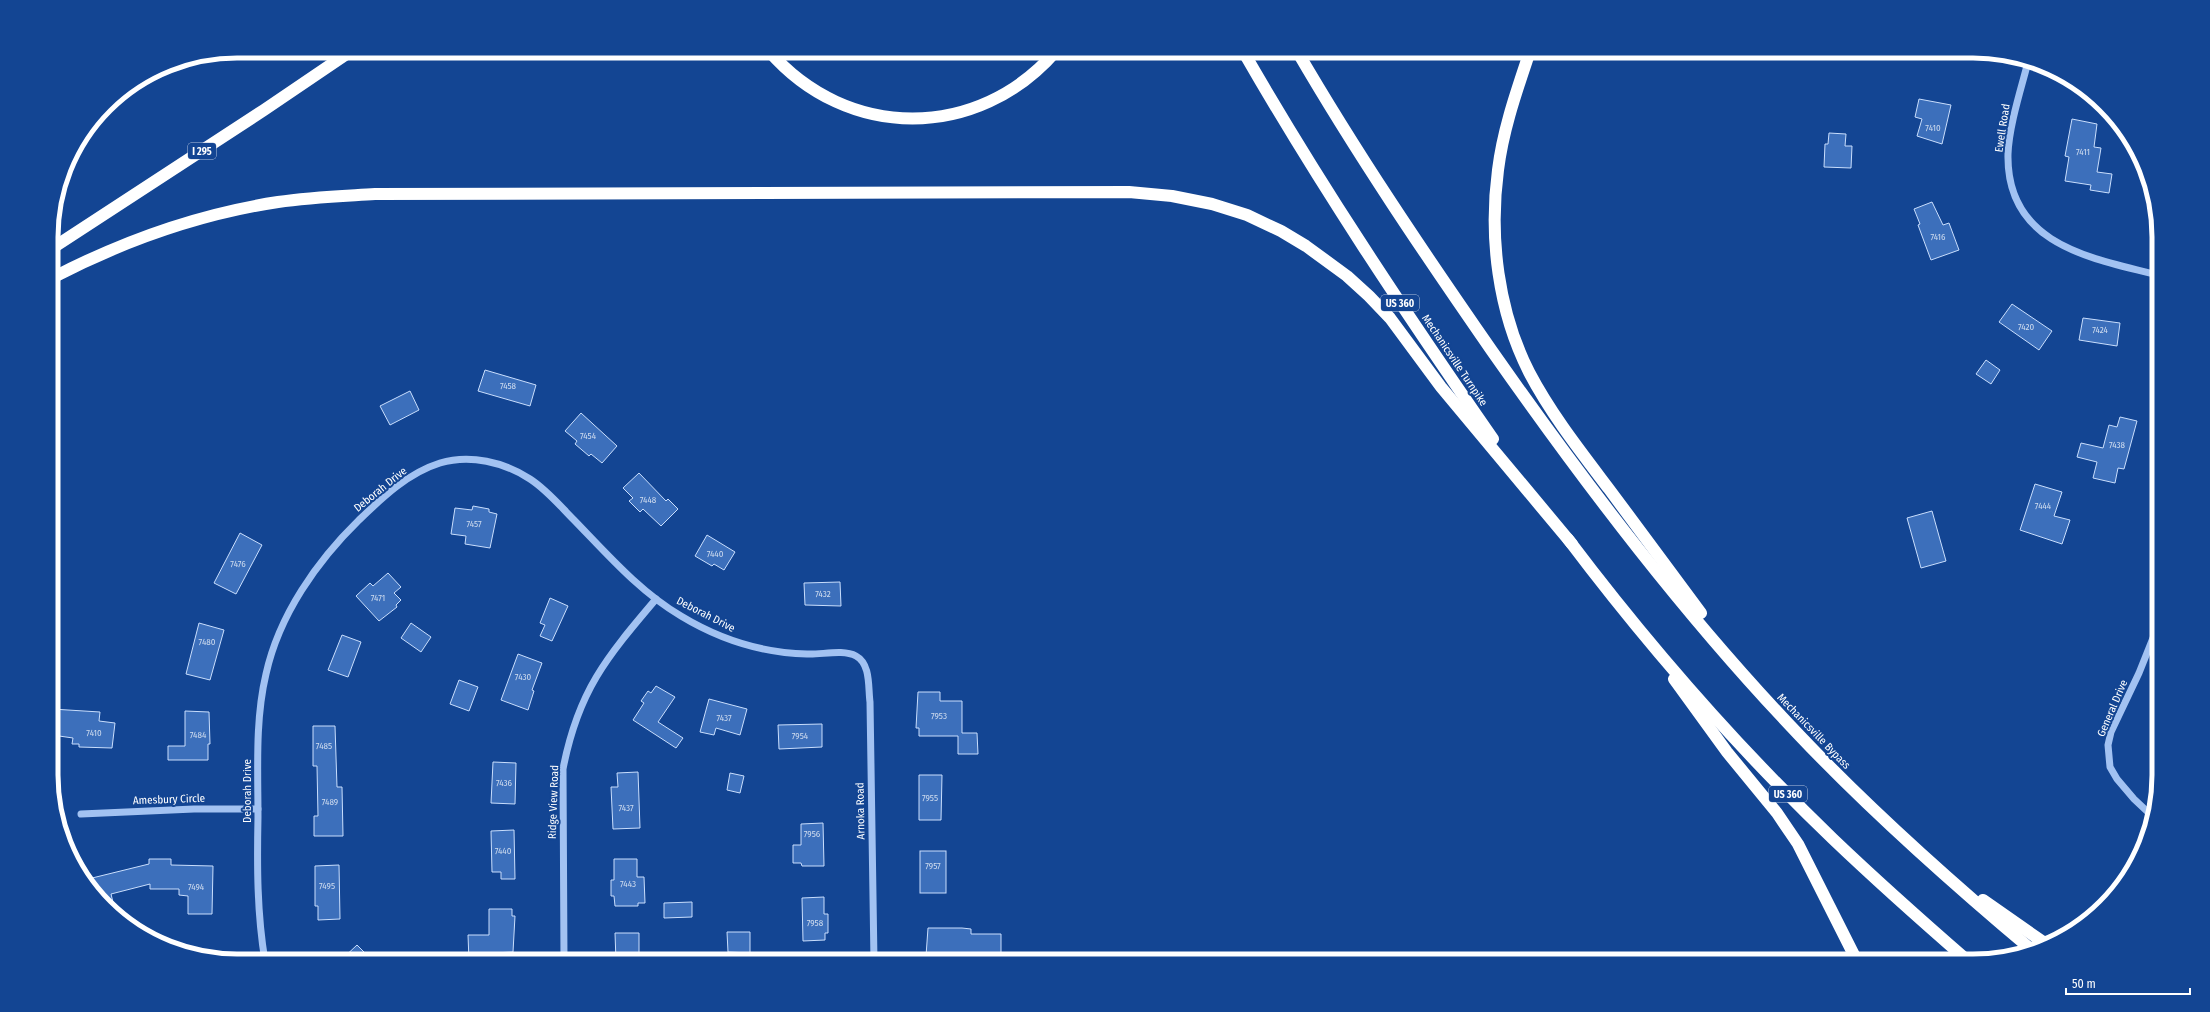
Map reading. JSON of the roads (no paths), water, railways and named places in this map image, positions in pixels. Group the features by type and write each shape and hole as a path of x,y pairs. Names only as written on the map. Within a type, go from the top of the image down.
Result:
{"highway":[{"name":"I 295","path":"58,245 341,58"},
{"path":"776,58 800,82 824,96 849,108 875,115 903,119 929,118 975,109 999,98 1026,81 1049,58"},
{"name":"Mechanicsville Turnpike","path":"1247,58 1321,182 1414,325 1501,450 1625,611"},
{"name":"Mechanicsville Bypass","path":"1301,58 1399,214 1459,303 1532,407 1604,503 1681,601 1758,690 1837,774 1930,862 2026,945"},
{"path":"1528,58 1507,125 1498,170 1495,219 1497,257 1502,293 1519,350 1555,416 1758,690"},
{"path":"58,275 136,240 197,219 265,204 318,197 375,194 995,192 1129,192 1172,196 1212,204 1247,215 1300,242 1348,276 1390,318 1441,387 1572,544"},
{"path":"1625,611 1727,752 1778,813 1814,872 1854,954"},
{"name":"US 360","path":"1625,611 1705,704 1778,784 1884,887 1960,954"},
{"path":"1930,862 2041,940"}],"street":[{"name":"Ewell Road","path":"2027,67 2018,100 2008,152 2010,178 2013,191 2022,209 2031,222 2049,237 2070,250 2094,260 2152,274"},
{"name":"Deborah Drive","path":"264,954 261,940 257,876 260,712 266,674 288,616 301,591 322,562 348,531 400,485 420,471 441,463 462,458 500,465 528,478 542,488 656,599 682,617 714,632 754,647 806,654 848,654 857,656 863,662"},
{"name":"Ridge View Road","path":"564,954 563,777 569,740 578,712 594,679 612,651 656,599"},
{"name":"General Drive","path":"2148,812 2134,799 2117,779 2110,767 2108,745 2111,732 2139,673 2152,640"},
{"name":"Arnoka Road","path":"863,662 866,669 870,702 874,954"},
{"name":"Amesbury Circle","path":"81,814 194,809 258,809"}]}
